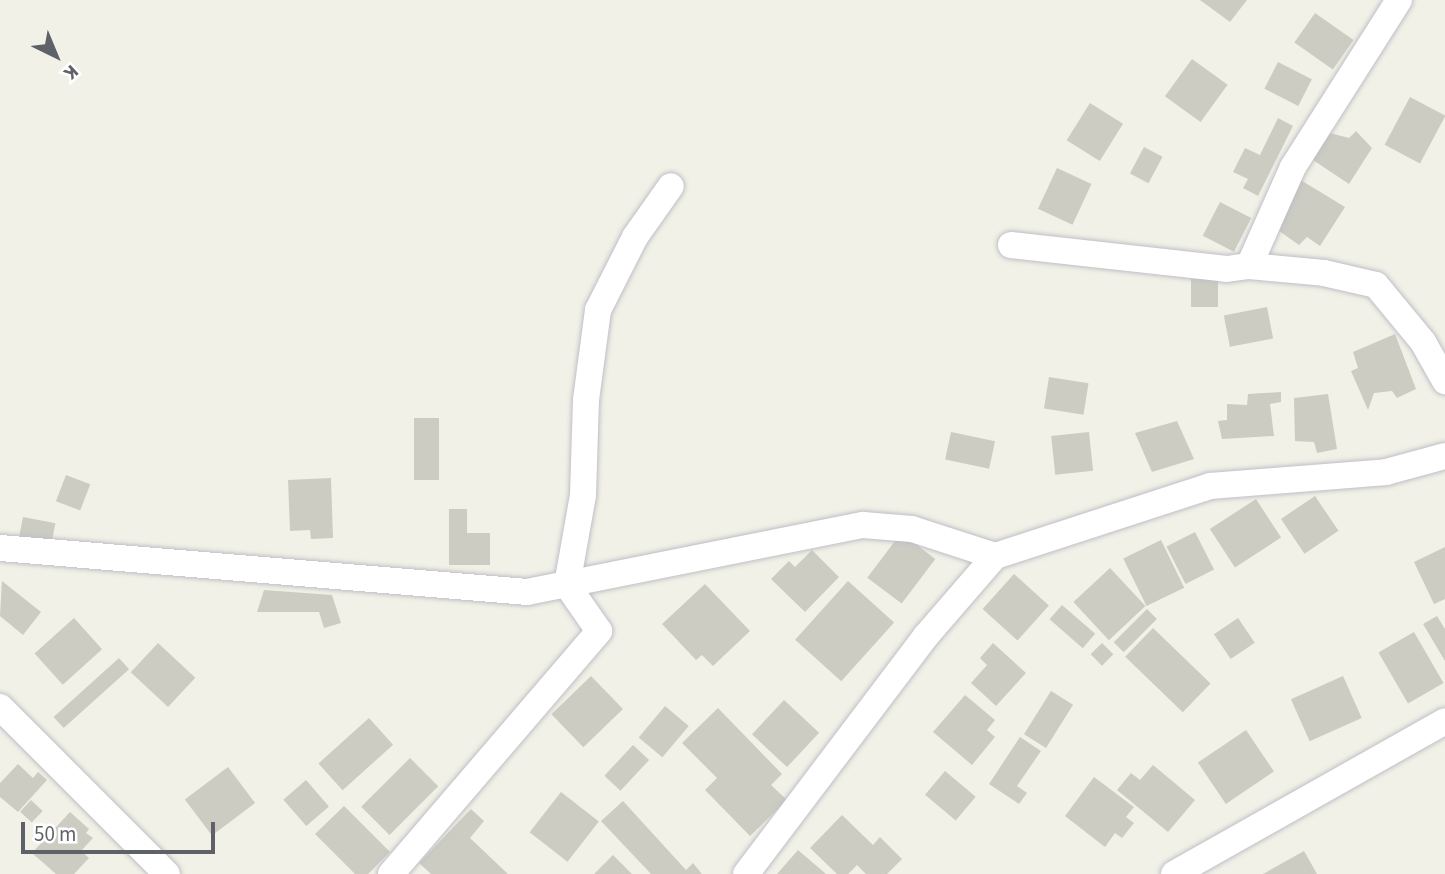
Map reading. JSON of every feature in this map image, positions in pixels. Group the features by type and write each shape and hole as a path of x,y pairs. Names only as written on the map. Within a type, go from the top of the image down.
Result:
{"street":[{"path":"1248,266 1293,167 1399,0"},
{"path":"391,874 599,631 567,585 583,495 586,400 598,310 635,237 671,186"},
{"path":"1011,246 1227,269 1248,266 1324,273 1376,285 1423,342 1445,381"},
{"path":"746,874 926,636 995,556 1210,486 1386,472 1445,456"},
{"path":"0,548 527,592 863,525 912,529 995,556"},
{"path":"0,706 167,874"},
{"path":"1174,874 1445,721"}],"building":[{"path":"1200,0 1247,0 1230,22"},
{"path":"1315,13 1354,40 1333,69 1294,42"},
{"path":"1192,59 1228,85 1201,122 1165,96"},
{"path":"1278,62 1312,79 1298,106 1264,89"},
{"path":"1410,97 1445,116 1420,163 1385,145"},
{"path":"1090,103 1123,124 1100,161 1067,140"},
{"path":"1278,118 1293,126 1258,196 1243,188 1248,179 1233,172 1245,148 1260,155"},
{"path":"1356,131 1372,148 1349,184 1313,160 1330,133 1349,138"},
{"path":"1144,147 1163,157 1148,183 1130,173"},
{"path":"1057,168 1091,184 1072,225 1038,209"},
{"path":"1299,179 1345,207 1320,246 1307,237 1299,245 1275,228"},
{"path":"1220,202 1251,218 1234,252 1203,236"},
{"path":"1191,279 1218,279 1218,307 1191,307"},
{"path":"1267,307 1273,338 1230,347 1224,315"},
{"path":"1395,334 1416,389 1397,398 1392,391 1374,393 1368,410 1351,371 1358,368 1353,352"},
{"path":"1049,377 1089,383 1084,415 1044,409"},
{"path":"1281,392 1281,402 1270,404 1274,436 1222,439 1218,421 1227,420 1227,404 1247,405 1248,394"},
{"path":"1328,394 1337,449 1317,453 1314,442 1295,441 1294,398"},
{"path":"414,418 439,418 439,480 414,480"},
{"path":"1177,421 1194,459 1152,472 1135,433"},
{"path":"951,432 995,441 989,469 945,459"},
{"path":"1089,432 1093,471 1055,475 1051,436"},
{"path":"66,475 90,484 80,510 56,501"},
{"path":"331,478 333,538 311,539 310,530 290,531 288,480"},
{"path":"1315,496 1338,531 1304,554 1281,519"},
{"path":"1256,499 1281,538 1235,568 1210,529"},
{"path":"449,509 467,509 467,533 490,533 490,565 449,565"},
{"path":"23,517 55,523 51,546 19,540"},
{"path":"1195,532 1214,569 1186,584 1166,547"},
{"path":"901,533 935,559 902,604 867,578"},
{"path":"1161,540 1184,588 1146,606 1123,558"},
{"path":"1445,547 1445,599 1434,604 1414,562"},
{"path":"812,550 839,577 805,612 771,579 789,561 795,567"},
{"path":"1110,568 1145,606 1109,640 1073,602"},
{"path":"1014,574 1049,605 1017,640 983,609"},
{"path":"2,581 41,612 23,635 0,616"},
{"path":"848,581 894,622 841,681 795,640"},
{"path":"705,584 750,631 713,666 702,655 696,660 662,624"},
{"path":"264,590 332,595 341,623 324,628 319,612 257,612"},
{"path":"1062,605 1095,634 1083,648 1050,619"},
{"path":"1147,609 1157,619 1124,652 1114,642"},
{"path":"1437,616 1445,629 1445,661 1423,624"},
{"path":"74,618 102,649 63,685 35,653"},
{"path":"1238,618 1255,643 1231,659 1214,634"},
{"path":"1153,628 1211,684 1183,712 1125,657"},
{"path":"1414,632 1444,683 1408,704 1378,652"},
{"path":"158,643 195,678 168,707 131,672"},
{"path":"993,643 1026,673 996,706 971,683 987,665 980,658"},
{"path":"1102,643 1113,654 1102,666 1091,654"},
{"path":"119,658 129,669 64,728 54,717"},
{"path":"591,676 623,709 583,747 551,714"},
{"path":"1343,676 1362,718 1310,741 1291,699"},
{"path":"1051,691 1073,705 1046,748 1024,734"},
{"path":"965,695 995,720 987,730 995,737 972,765 933,732"},
{"path":"784,700 819,733 787,767 752,734"},
{"path":"665,706 689,726 662,757 639,737"},
{"path":"718,708 782,774 771,785 787,800 750,836 705,790 717,778 682,743"},
{"path":"369,718 393,745 343,790 318,764"},
{"path":"1246,730 1274,771 1226,804 1198,762"},
{"path":"1020,737 1041,751 1017,786 1027,793 1019,804 989,784"},
{"path":"633,745 649,760 620,791 604,776"},
{"path":"410,758 438,786 389,835 361,807"},
{"path":"18,764 33,778 38,772 47,780 18,812 0,797 0,783"},
{"path":"1153,765 1195,800 1168,832 1117,790 1131,773 1140,780"},
{"path":"228,767 255,803 212,835 185,799"},
{"path":"945,771 976,797 956,820 925,795"},
{"path":"1094,777 1134,807 1126,817 1134,823 1122,838 1115,833 1105,847 1065,816"},
{"path":"306,780 329,806 306,826 283,800"},
{"path":"561,792 599,822 567,862 530,832"},
{"path":"31,800 43,811 32,823 20,812"},
{"path":"623,801 686,870 693,863 702,874 651,874 601,821"},
{"path":"344,806 390,852 368,874 355,874 315,834"},
{"path":"471,809 484,821 470,838 508,874 431,874 419,863"},
{"path":"70,812 89,829 86,833 93,838 81,851 89,858 74,874 56,874 32,853"},
{"path":"842,815 873,845 880,837 902,859 887,874 866,874 857,865 848,874 837,874 810,848"},
{"path":"798,850 826,874 777,874"},
{"path":"1304,851 1317,874 1263,874"},
{"path":"613,855 632,874 594,874"}]}
